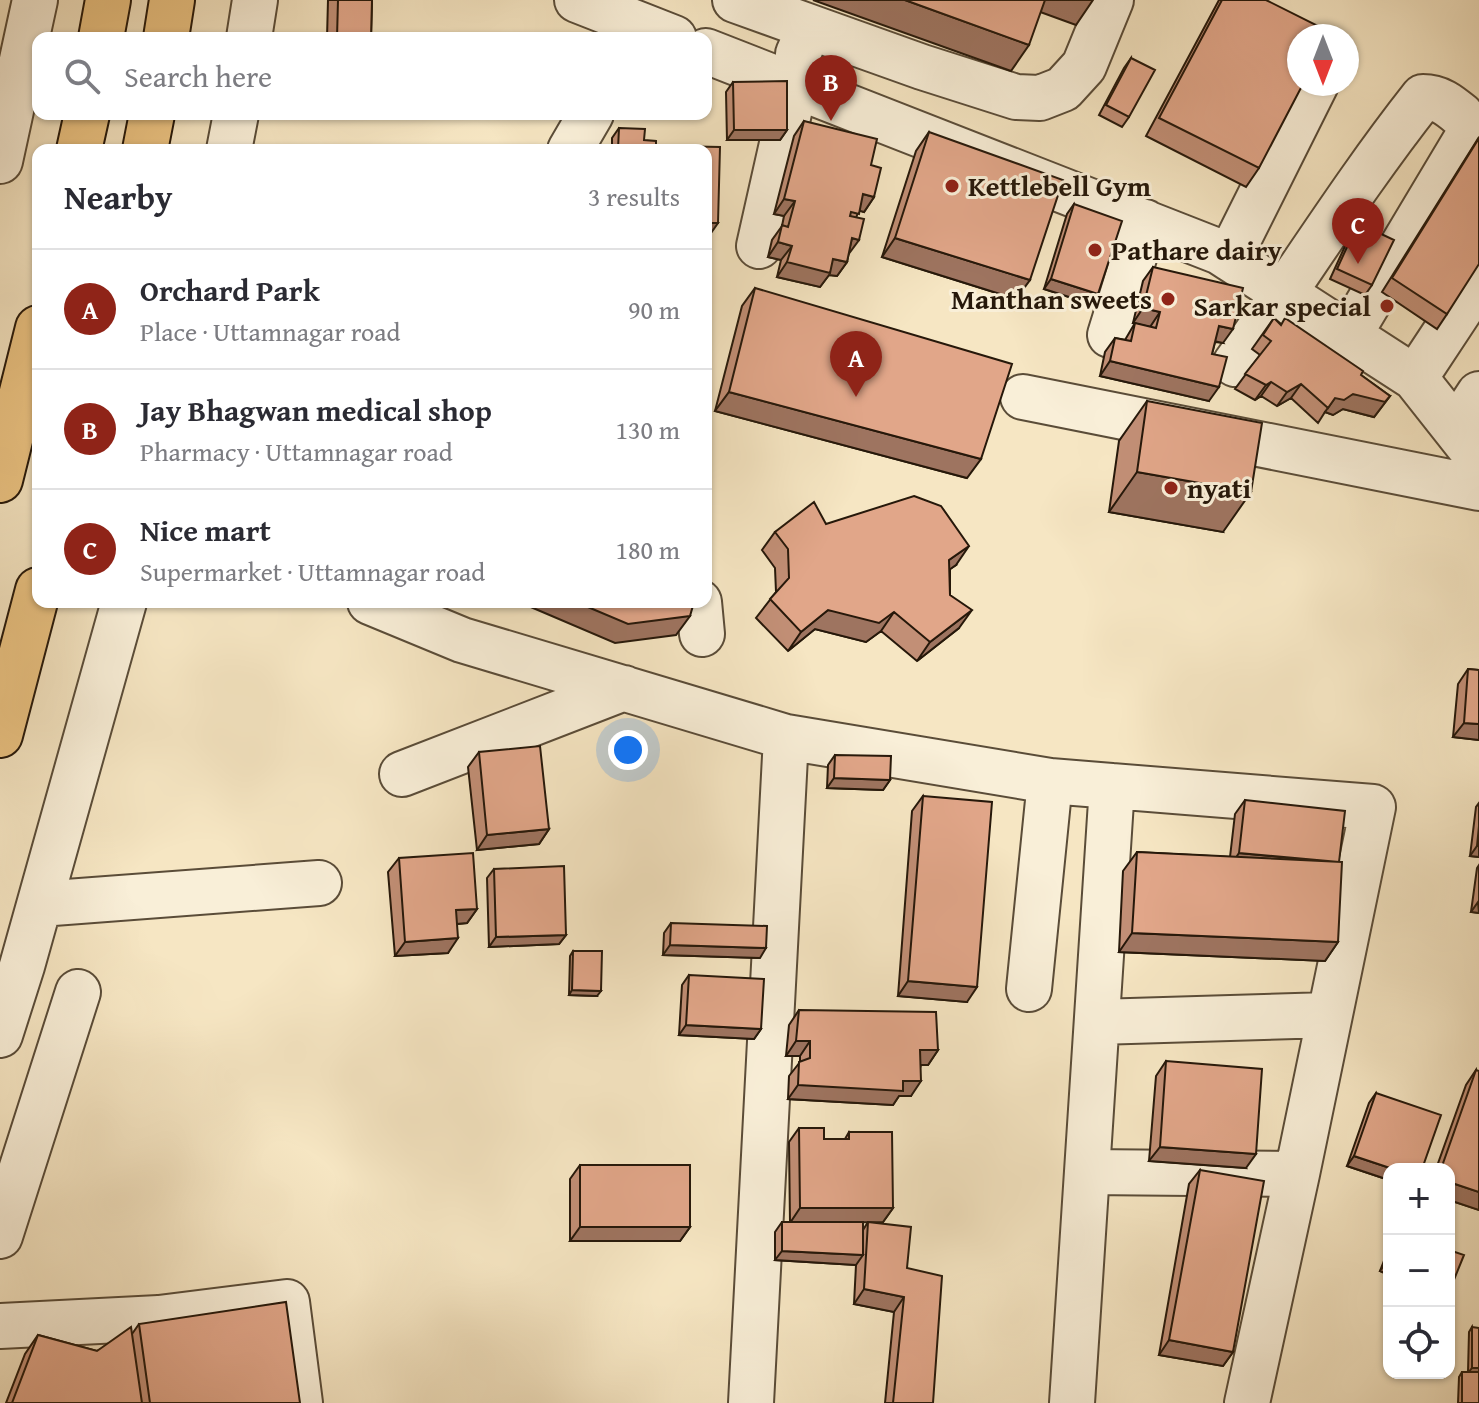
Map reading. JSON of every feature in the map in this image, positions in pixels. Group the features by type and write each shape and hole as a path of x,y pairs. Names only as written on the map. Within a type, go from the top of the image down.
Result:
{"highway":[{"path":"102,32 108,0"},
{"path":"167,32 172,0"},
{"path":"80,144 86,120"},
{"path":"146,144 151,120"},
{"path":"0,480 32,352"},
{"path":"0,735 33,608"}],"street":[{"path":"0,161 35,0"},
{"path":"250,32 255,0"},
{"path":"577,0 647,32"},
{"path":"735,0 922,67 1016,97 1040,98 1063,89 1084,66 1111,0"},
{"path":"759,246 790,84 810,27"},
{"path":"712,53 1220,252 1285,294 1356,324 1421,369 1467,444"},
{"path":"1229,258 1310,96"},
{"path":"1235,364 1383,147 1423,97 1433,97 1448,104 1470,125 1471,131 1356,324"},
{"path":"574,144 588,120"},
{"path":"1110,335 1145,222"},
{"path":"1421,369 1479,281"},
{"path":"1467,444 1479,394"},
{"path":"1023,397 1479,488"},
{"path":"0,1035 122,608"},
{"path":"385,608 462,640 786,737 1050,781 1373,807 1247,1403"},
{"path":"402,774 624,688"},
{"path":"751,1403 786,737"},
{"path":"1029,989 1050,781"},
{"path":"1072,1403 1112,786"},
{"path":"40,904 319,883"},
{"path":"0,1236 78,992"},
{"path":"1097,1022 1329,1015"},
{"path":"1088,1172 1297,1174"},
{"path":"0,1326 159,1318 287,1302 300,1403"}],"building":[{"path":"338,0 372,0 371,32 337,32"},
{"path":"905,0 1045,0 1029,45"},
{"path":"1222,0 1266,0 1314,24 1287,24 1287,96 1297,96 1259,168 1159,118"},
{"path":"1131,58 1155,70 1129,117 1106,105"},
{"path":"787,81 787,130 734,130 733,82"},
{"path":"804,121 877,139 871,165 881,168 874,197 863,194 859,214 851,212 850,216 864,219 859,240 852,238 847,262 833,259 830,273 787,262 792,246 778,242 782,225 788,227 795,201 784,199"},
{"path":"619,128 645,129 644,140 656,141 656,144 618,144"},
{"path":"929,132 1063,180 1030,280 895,238"},
{"path":"1479,138 1479,264 1447,314 1392,278"},
{"path":"712,147 720,147 718,223 712,223"},
{"path":"1074,204 1122,221 1098,294 1051,279"},
{"path":"1358,223 1394,240 1372,285 1337,269"},
{"path":"1153,267 1243,288 1233,329 1219,326 1212,354 1227,357 1219,387 1110,361 1115,338 1131,341 1135,323 1156,328 1160,312 1143,308"},
{"path":"755,288 1012,364 981,459 729,392"},
{"path":"1274,318 1281,325 1285,318 1363,371 1361,375 1390,396 1385,402 1353,394 1344,400 1335,398 1328,408 1301,384 1287,392 1271,382 1266,385 1245,374 1271,341 1263,335"},
{"path":"1147,401 1262,423 1251,492 1137,472"},
{"path":"914,496 941,506 969,546 949,560 950,595 972,610 930,642 894,612 879,623 828,610 801,632 770,599 789,578 788,549 775,532 814,502 826,524"},
{"path":"590,608 692,608 690,616 628,624"},
{"path":"1468,669 1479,670 1479,724 1464,723"},
{"path":"540,746 549,829 487,835 479,752"},
{"path":"835,755 891,756 890,780 834,778"},
{"path":"923,796 992,802 977,987 908,981"},
{"path":"1245,800 1345,811 1339,862 1239,853"},
{"path":"1137,852 1342,862 1338,942 1132,933"},
{"path":"473,853 477,909 456,910 458,938 405,942 399,858"},
{"path":"564,866 566,935 496,937 494,869"},
{"path":"671,923 767,926 766,948 670,945"},
{"path":"573,951 602,951 601,991 572,990"},
{"path":"689,975 764,979 761,1029 686,1025"},
{"path":"799,1010 936,1012 938,1050 920,1050 921,1081 903,1081 903,1091 798,1085 799,1062 810,1058 810,1041 796,1041"},
{"path":"1166,1061 1262,1069 1256,1154 1160,1147"},
{"path":"1476,1070 1479,1071 1479,1192 1455,1184 1455,1163 1443,1163"},
{"path":"1376,1093 1441,1115 1424,1163 1383,1163 1383,1166 1354,1156"},
{"path":"799,1128 824,1128 824,1139 849,1139 849,1132 892,1132 893,1208 800,1208"},
{"path":"580,1165 690,1165 690,1227 580,1227"},
{"path":"1200,1170 1264,1181 1233,1352 1169,1340"},
{"path":"782,1222 863,1222 863,1255 782,1251"},
{"path":"868,1222 911,1227 907,1268 942,1276 933,1403 893,1403 904,1297 864,1289"},
{"path":"1455,1252 1464,1255 1455,1277"},
{"path":"286,1302 300,1403 150,1403 139,1324"},
{"path":"131,1327 142,1403 12,1403 38,1335 97,1351"},
{"path":"1472,1327 1479,1328 1479,1368 1472,1368"},
{"path":"1462,1372 1479,1372 1479,1403 1462,1403"}],"place":[{"name":"Jay Bhagwan medical shop","path":"831,121"},
{"name":"Kettlebell Gym","path":"952,186"},
{"name":"Pathare dairy","path":"1095,250"},
{"name":"Nice mart","path":"1358,264"},
{"name":"Manthan sweets","path":"1168,299"},
{"name":"Sarkar special","path":"1387,306"},
{"name":"Orchard Park","path":"856,397"},
{"name":"nyati","path":"1171,488"}]}
